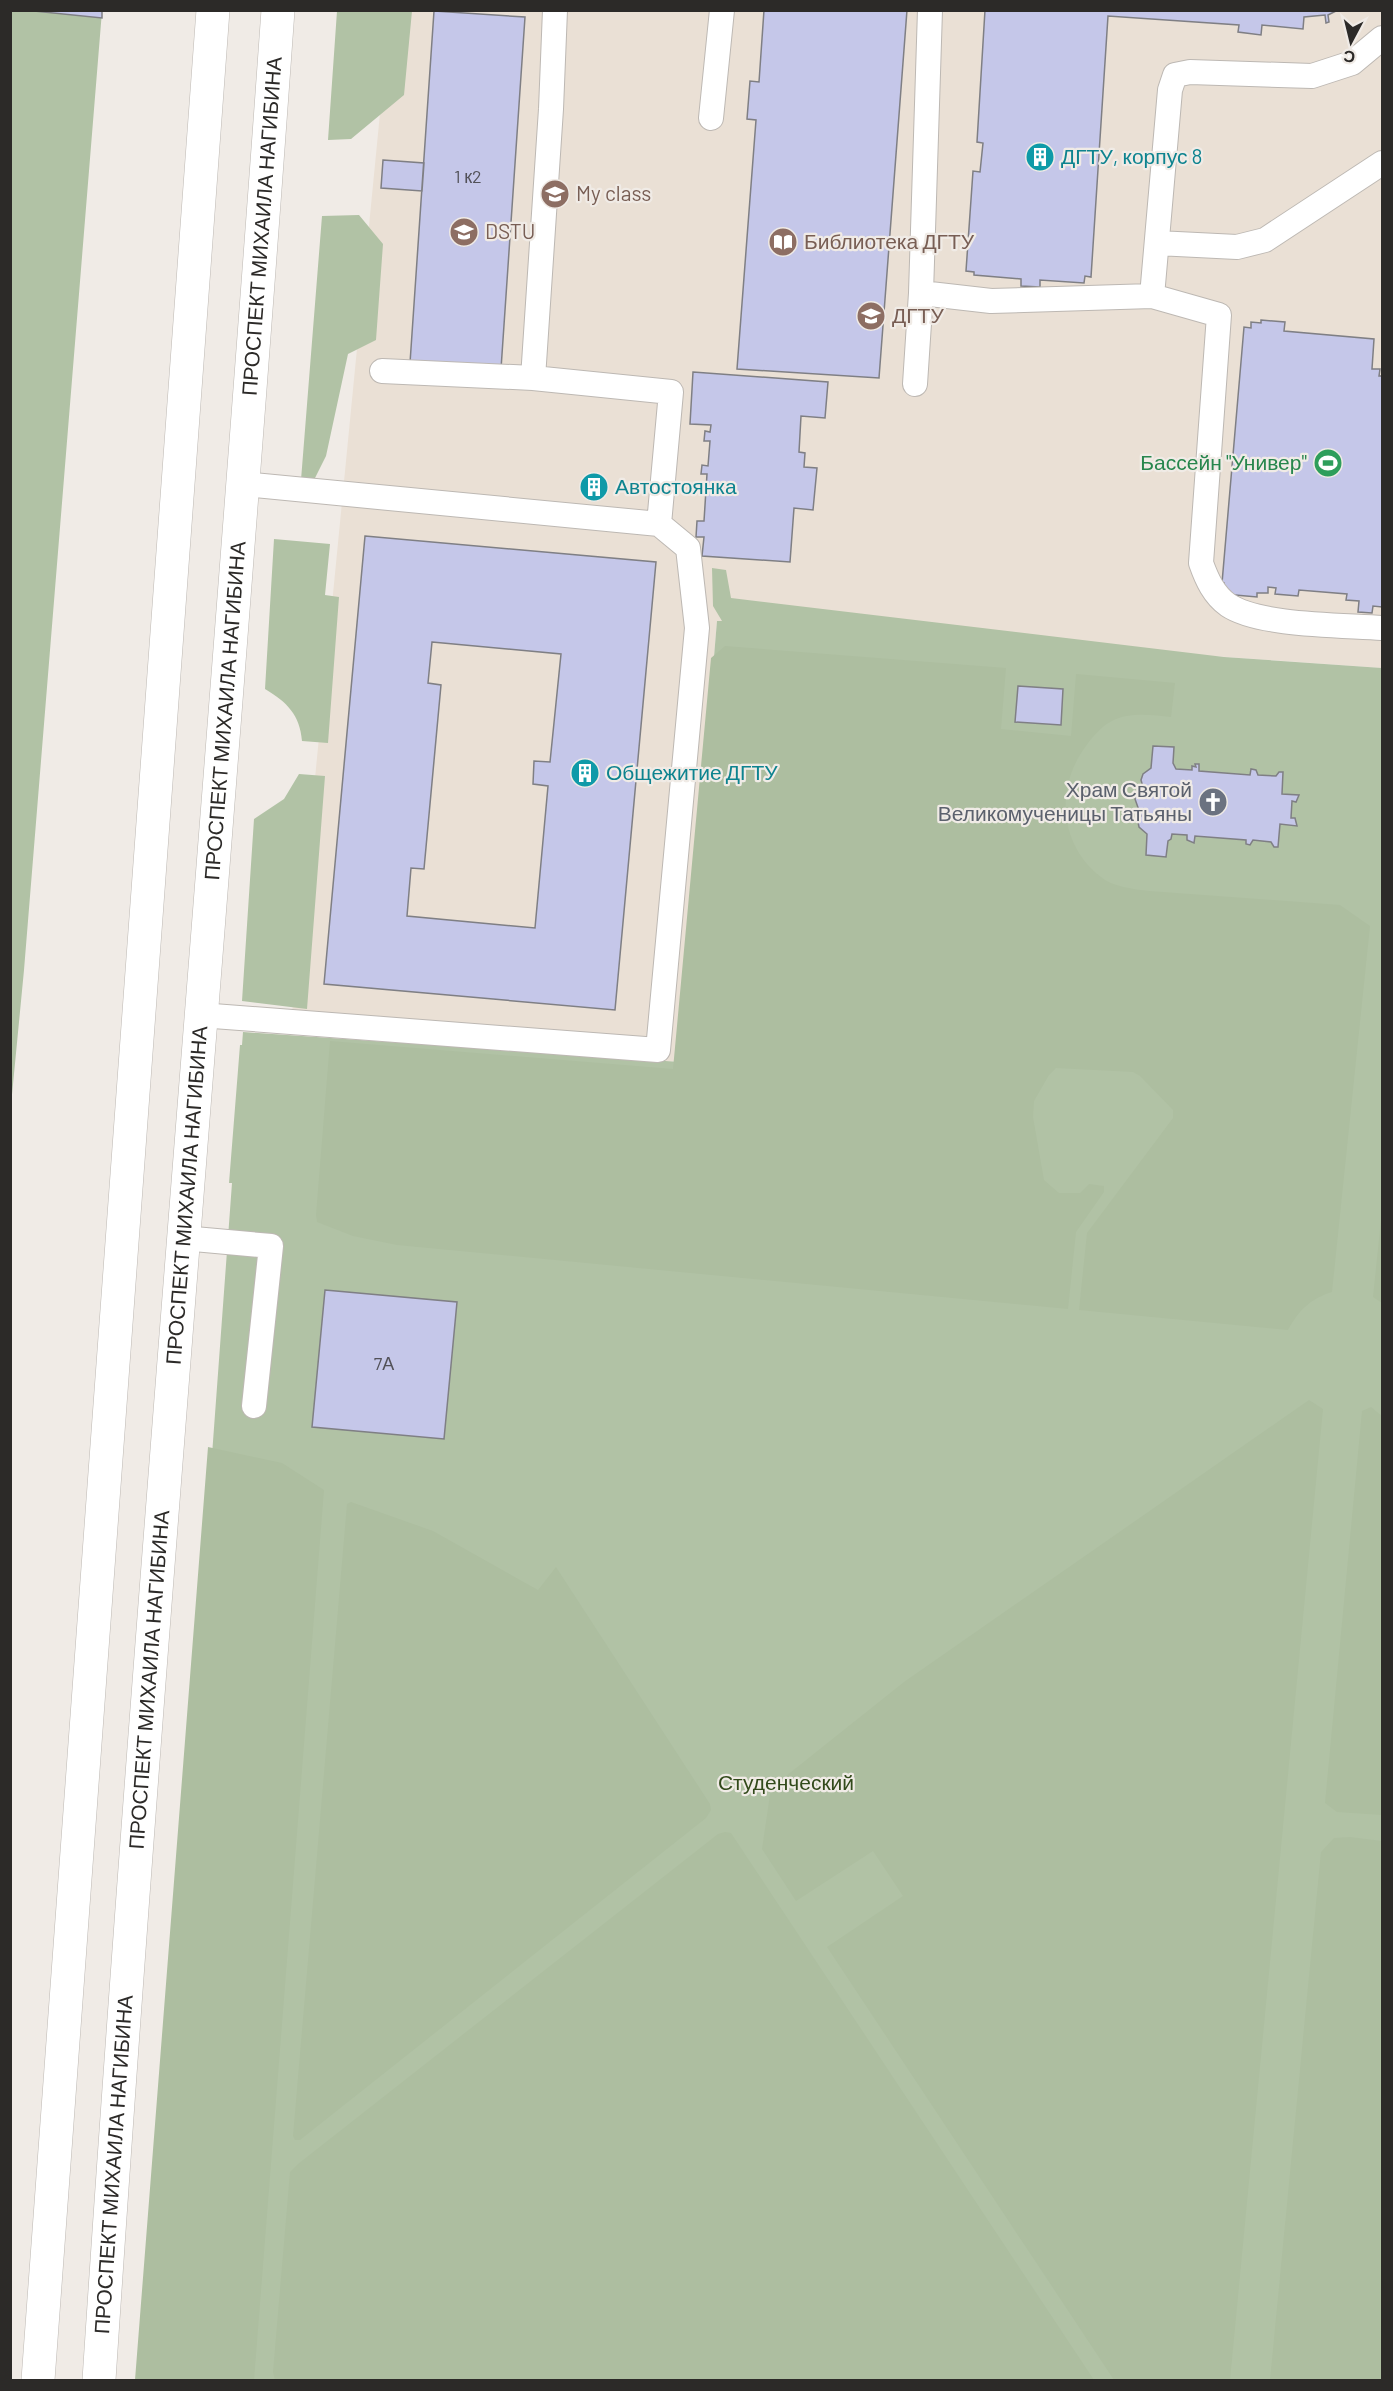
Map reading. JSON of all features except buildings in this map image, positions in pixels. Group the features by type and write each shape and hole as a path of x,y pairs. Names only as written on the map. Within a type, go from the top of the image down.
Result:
{"main road":[{"path":"38,2380 213,10"},
{"name":"ПРОСПЕКТ МИХАИЛА НАГИБИНА","path":"99,2380 183,1238 278,10"}],"lane":[{"path":"533,378 551,109 555,10"},
{"path":"711,118 722,10"},
{"path":"915,384 921,293 930,10"},
{"path":"1152,296 1170,90 1175,75 1190,72 1312,76 1352,63 1383,38"},
{"path":"1157,243 1237,247 1265,240 1383,163"},
{"path":"921,293 992,302 1152,296 1219,315 1201,563 1208,584 1228,605 1260,619 1383,628"},
{"path":"382,371 533,378 671,392 659,524"},
{"path":"200,1015 658,1050 697,628 688,548 659,524 243,484"},
{"path":"183,1238 271,1246 254,1406"}],"shaded area":[{"name":"ДГТУ","path":"390,11 1382,11 1382,668 717,621 680,1062 290,1034"}],"green space":[{"path":"11,11 102,11 11,1105"},
{"path":"337,11 412,11 404,95 351,139 328,140"},
{"path":"359,215 383,244 376,340 348,354 326,456 314,480 301,480 322,216"},
{"path":"274,539 330,544 325,595 339,597 328,743 302,741 301,732 291,710 265,689"},
{"name":"Студенческий","path":"712,568 726,570 731,598 1224,657 1382,668 1382,2380 144,2380 232,1183 229,1183 243,1032 680,1062 717,621 722,621 713,606"},
{"path":"725,646 1006,668 1001,729 1071,736 1076,674 1175,683 1171,717 1141,715 1119,718 1101,728 1086,746 1069,779 1066,815 1070,832 1087,864 1101,877 1117,885 1149,891 1340,905 1370,926 1332,1292 1317,1298 1306,1306 1288,1330 1079,1310 1087,1233 1173,1118 1173,1110 1140,1076 1133,1072 1056,1068 1049,1075 1034,1101 1033,1117 1044,1180 1059,1193 1080,1193 1089,1184 1104,1186 1104,1192 1076,1232 1068,1309 397,1245 353,1236 317,1222 330,1041 673,1069 711,658"},
{"path":"299,774 325,776 307,1009 242,1001 254,819 284,799"},
{"path":"1382,1210 1382,1303 1373,1297"},
{"path":"1309,1400 1323,1409 1230,2380 1114,2380 827,1947 903,1896 873,1851 796,1901 762,1849 771,1788 904,1682"},
{"path":"1371,1407 1382,1416 1382,1815 1337,1812 1325,1803 1362,1411"},
{"path":"208,1447 282,1463 324,1490 254,2380 135,2380"},
{"path":"351,1502 433,1531 538,1590 556,1567 710,1804 711,1810 706,1818 300,2140 295,2140 293,2136 347,1504"},
{"path":"731,1833 1094,2380 275,2380 273,2372 290,2172 718,1834"},
{"path":"1350,1837 1382,1841 1382,2380 1270,2380 1321,1852 1334,1838"}],"place":[{"name":"ДГТУ, корпус 8","path":"1040,157"},
{"name":"My class","path":"555,194"},
{"name":"DSTU","path":"464,232"},
{"name":"Библиотека ДГТУ","path":"783,242"},
{"name":"ДГТУ","path":"871,316"},
{"name":"Бассейн \"Универ\"","path":"1328,463"},
{"name":"Автостоянка","path":"594,487"},
{"name":"Общежитие ДГТУ","path":"585,773"},
{"name":"Храм Святой Великомученицы Татьяны","path":"1213,802"}]}
